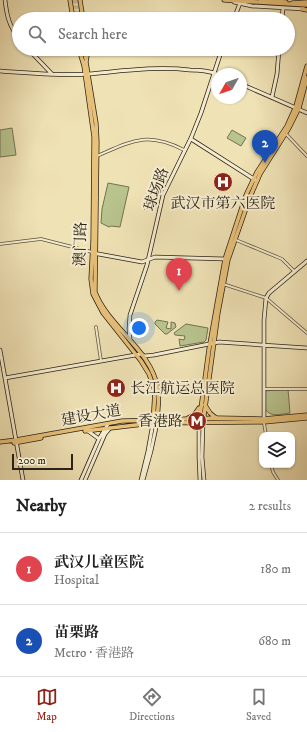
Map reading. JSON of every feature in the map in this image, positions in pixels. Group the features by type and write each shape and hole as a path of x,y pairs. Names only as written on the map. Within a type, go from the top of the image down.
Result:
{"main road":[{"path":"70,0 72,12"},
{"path":"71,7 71,3 75,0 78,1 80,2 82,12"},
{"path":"224,0 307,4"},
{"path":"261,0 307,4"},
{"name":"澳门路","path":"82,56 96,123 97,156 92,287 95,301 103,313 150,369 158,388 158,404 155,421"},
{"path":"84,56 86,62"},
{"name":"澳门路","path":"87,56 87,74 94,137 95,292 108,315 131,342 139,355"},
{"path":"201,421 226,259 242,206 255,180 297,108 307,66"},
{"path":"212,343 226,259 235,239 255,180 286,134 307,78"},
{"path":"203,404 210,413 217,418"},
{"path":"186,419 197,413 203,404"},
{"name":"建设大道","path":"155,421 264,420 307,417"},
{"name":"建设大道","path":"16,442 108,426 155,421 186,419 201,421 217,418 264,420"},
{"name":"建设大道","path":"0,443 16,442 108,426"}],"street":[{"path":"5,0 7,16 12,29"},
{"path":"229,0 252,6 306,9"},
{"path":"237,12 240,3"},
{"path":"283,8 283,12"},
{"path":"35,56 52,74"},
{"name":"球场路","path":"217,68 220,56"},
{"path":"272,97 277,74 278,56"},
{"path":"0,71 52,74 87,74 176,68 211,73"},
{"name":"球场路","path":"131,342 129,329 130,315 148,259 163,195 184,150 191,139 211,87"},
{"path":"247,87 306,111"},
{"path":"286,134 307,156"},
{"path":"97,156 124,144 140,139 163,142 184,150"},
{"path":"191,139 255,180"},
{"path":"0,244 41,239 94,253 142,262 155,257 226,259"},
{"path":"235,239 282,259 294,271"},
{"path":"266,432 263,389 264,320 266,298 268,293 307,261"},
{"path":"223,284 266,298 307,333"},
{"path":"96,327 101,360"},
{"path":"0,380 101,360 139,355 154,355 219,342 307,348"},
{"path":"0,350 23,480"},
{"path":"263,389 307,389"},
{"path":"142,480 155,421"},
{"path":"200,480 199,458 201,421"},
{"path":"201,421 204,480"},
{"path":"81,480 99,439 108,426"},
{"path":"85,480 108,426"},
{"path":"86,430 90,431 99,439"},
{"path":"272,468 278,480"}],"green space":[{"path":"12,128 16,155 0,157 0,130"},
{"path":"232,130 246,138 241,146 227,138"},
{"path":"108,183 129,187 120,227 109,227 101,223 102,209"},
{"path":"146,198 155,200 154,203 149,202 148,210 144,209"},
{"path":"157,320 168,322 166,328 171,329 171,322 175,323 176,327 165,334 155,324"},
{"path":"186,324 208,328 206,340 204,342 180,346 179,339 184,340 185,336 175,335 174,333"},
{"path":"288,389 290,413 276,415 267,412 265,409 264,391"}],"tunnel":[{"path":"73,0 75,12"},
{"path":"76,0 78,12"}],"place":[{"name":"苗栗路","path":"265,163"},
{"name":"武汉市第六医院","path":"223,182"},
{"name":"武汉儿童医院","path":"179,291"},
{"name":"长江航运总医院","path":"116,388"},
{"name":"香港路","path":"197,421"}]}
